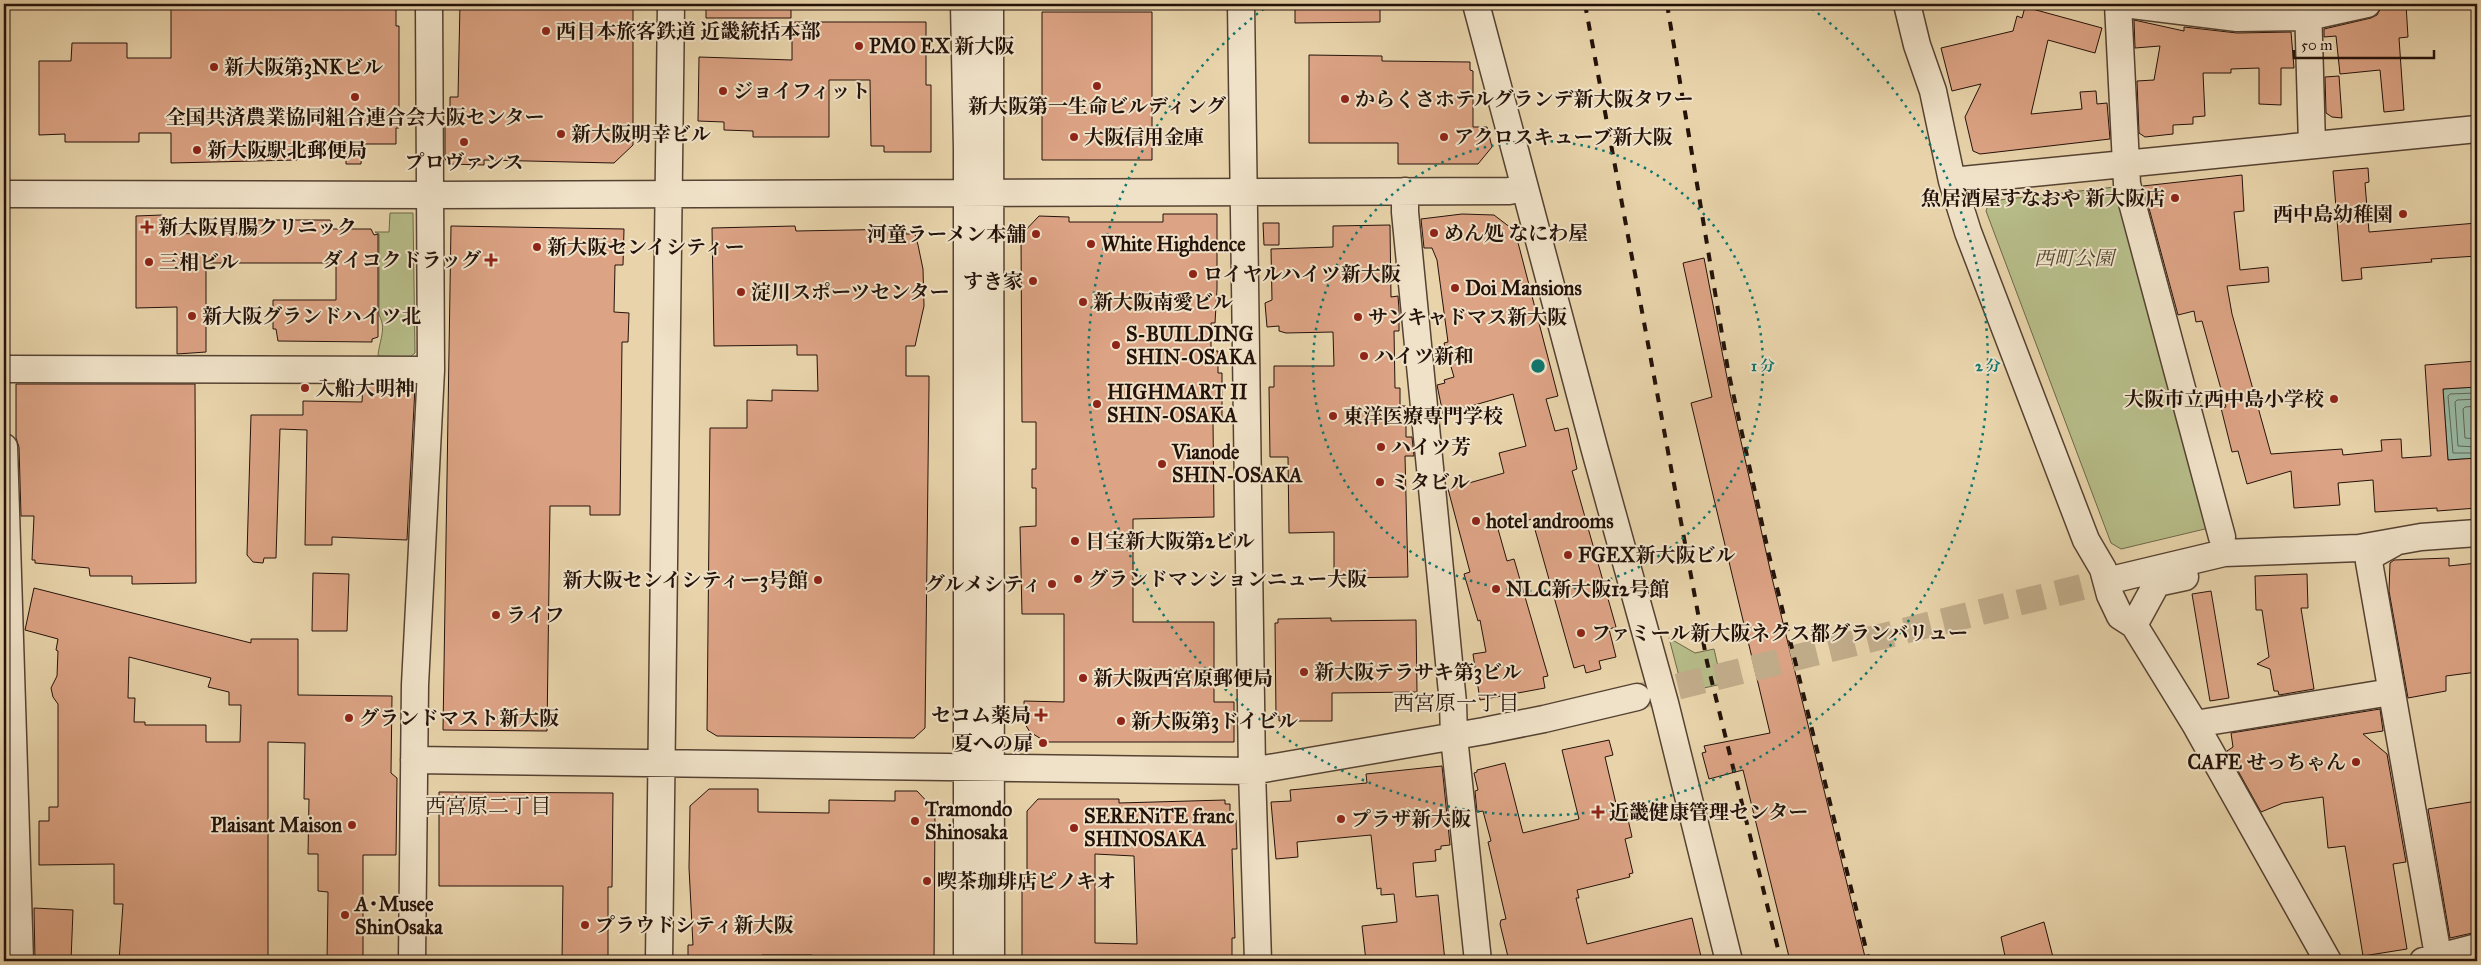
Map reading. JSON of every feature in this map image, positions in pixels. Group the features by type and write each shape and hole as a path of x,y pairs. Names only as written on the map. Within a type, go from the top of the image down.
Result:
{"street":[{"path":"412,961 415,684 431,370 429,4"},
{"path":"659,961 667,193 671,4"},
{"path":"964,4 978,192"},
{"path":"967,961 978,769 978,192 990,4"},
{"path":"1241,4 1252,771 1258,961"},
{"path":"1476,4 1665,703 1729,961"},
{"path":"1907,4 1917,45 1933,92 1952,181 1968,232 2043,432 2086,540 2109,574 2120,616 2134,625 2195,724 2328,961"},
{"path":"2118,4 2127,184 2222,537"},
{"path":"2124,4 2238,11 2308,10 2367,4"},
{"path":"2308,10 2312,145"},
{"path":"1952,181 2477,129"},
{"path":"4,194 430,195 1509,191 1525,188"},
{"path":"1405,191 1405,212 1452,694 1454,736 1478,961"},
{"path":"4,369 431,370"},
{"path":"4,447 20,961"},
{"path":"2109,574 2222,537 2411,530 2421,537"},
{"path":"2109,574 2224,553 2359,548 2394,544 2421,537 2477,533"},
{"path":"2394,544 2374,554 2369,562 2433,960 2477,948"},
{"path":"2134,625 2157,583 2225,568 2369,562"},
{"path":"1454,736 1470,716 1543,702 1657,673"},
{"path":"2195,724 2391,692"},
{"path":"414,760 978,769 1252,771 1544,720 1637,697"},
{"path":"1454,736 1487,743 1538,734 1665,703"},
{"path":"978,769 991,961"}],"green space":[{"name":"西町公園","path":"2115,187 2209,528 2121,549 2111,543 1986,211 1990,201"},
{"path":"390,213 413,213 415,353 410,357 378,356 382,325 379,315 379,234 375,232 389,232"},
{"path":"1669,638 1695,653 1714,649 1722,684 1695,690 1680,680"}],"water":[{"path":"2475,387 2477,458 2448,460 2443,389"}],"building":[{"path":"354,4 354,8 396,8 396,26 399,26 399,128 396,128 396,144 362,144 361,164 346,164 346,144 307,144 307,156 297,156 297,160 171,163 171,133 139,133 139,142 65,142 65,134 39,135 39,61 71,61 72,43 127,43 127,58 171,58 171,5"},
{"path":"460,4 633,4 633,145 614,163 484,160 484,165 449,164 445,159 445,126 450,126 450,97 458,97"},
{"path":"706,4 791,4 791,18 706,18"},
{"path":"1295,4 1380,4 1380,22 1295,23"},
{"path":"2406,4 2408,37 2399,38 2404,110 2384,112 2380,70 2340,74 2336,36 2324,37 2324,29 2371,18 2377,15 2382,6"},
{"path":"2025,7 2102,28 2095,53 2048,40 2031,114 2082,109 2080,92 2096,91 2097,104 2107,103 2110,139 1980,154 1973,151 1965,117 1981,84 1952,91 1941,48 2013,31 2017,16 2022,18"},
{"name":"新大阪第一生命ビルディング","path":"1042,12 1152,12 1152,160 1042,160"},
{"path":"2134,20 2184,31 2184,27 2237,33 2291,32 2294,68 2281,68 2281,105 2259,104 2259,68 2231,69 2231,73 2203,73 2205,116 2193,117 2193,124 2173,125 2173,134 2145,137 2139,133 2137,81 2154,80 2160,46 2135,48"},
{"path":"792,22 926,22 926,85 931,85 931,152 884,152 884,146 871,146 870,80 829,80 829,137 753,137 753,131 724,130 724,122 698,121 699,57 792,60"},
{"path":"1309,55 1382,56 1382,61 1470,62 1470,70 1473,71 1473,127 1487,127 1492,147 1478,164 1398,164 1398,143 1309,143"},
{"path":"2339,76 2342,118 2332,117 2326,113 2325,77"},
{"path":"2368,168 2369,182 2365,183 2369,232 2477,223 2477,256 2431,259 2432,262 2361,268 2362,279 2342,281 2333,171"},
{"path":"2242,175 2244,211 2234,212 2240,270 2268,267 2269,282 2227,286 2232,314 2271,454 2342,449 2343,455 2382,451 2381,440 2401,439 2402,458 2431,456 2425,365 2477,361 2477,387 2443,389 2448,460 2477,458 2477,508 2437,511 2437,508 2375,512 2373,480 2338,483 2340,505 2294,508 2291,471 2247,484 2238,451 2232,452 2221,408 2226,407 2202,321 2196,322 2194,311 2178,315 2143,186"},
{"path":"1163,214 1217,214 1217,289 1215,323 1211,323 1211,351 1218,351 1218,373 1222,373 1222,420 1213,420 1214,517 1133,519 1133,622 1214,622 1214,702 1234,702 1234,742 1046,742 1030,732 1025,724 1024,701 1064,702 1064,614 1022,614 1020,527 1036,526 1036,488 1032,488 1032,469 1036,469 1036,422 1022,422 1021,235 1039,216 1069,217 1069,222 1163,222"},
{"path":"1462,214 1494,215 1515,231 1558,396 1546,399 1555,431 1568,428 1577,469 1572,471 1616,627 1609,629 1616,657 1599,661 1601,669 1586,673 1584,665 1574,668 1532,519 1498,529 1507,561 1514,559 1548,676 1543,677 1545,688 1480,700 1473,654 1486,652 1480,620 1478,621 1464,574 1470,572 1448,489 1504,473 1499,453 1526,446 1513,394 1443,414 1437,385 1445,383 1444,380 1454,377 1444,343 1448,342 1437,260 1432,248 1424,248 1421,219"},
{"path":"162,215 162,234 247,233 250,232 252,220 330,220 333,229 371,229 374,235 378,234 378,337 372,339 372,342 278,341 276,329 273,329 273,300 336,300 336,263 206,263 206,352 177,354 177,307 136,308 136,216"},
{"path":"1263,223 1279,223 1279,245 1264,245"},
{"path":"1390,225 1391,297 1398,296 1399,309 1399,331 1394,331 1395,388 1400,388 1400,406 1406,406 1406,437 1412,437 1414,456 1405,456 1408,577 1334,578 1334,532 1289,533 1288,457 1270,457 1269,387 1274,387 1274,366 1334,366 1333,332 1286,333 1279,331 1279,326 1267,327 1265,303 1272,300 1271,249 1333,247 1333,226"},
{"name":"ライフ","path":"451,226 624,229 623,265 615,265 614,312 629,313 628,342 622,342 620,515 590,515 590,506 550,506 547,731 443,730"},
{"name":"新大阪センイシティー3号館","path":"795,226 796,231 906,229 906,234 915,234 918,245 923,269 924,306 915,346 906,346 906,376 929,376 929,386 925,728 914,738 717,736 707,730 710,428 747,428 747,400 772,401 772,390 818,391 817,355 797,355 797,345 714,346 712,228"},
{"path":"1704,258 1730,393 1772,578 1866,961 1790,961 1743,770 1709,779 1702,753 1706,752 1704,746 1770,733 1691,403 1712,397 1683,263"},
{"path":"16,384 195,384 196,583 132,584 132,576 90,576 89,568 35,563 35,560 32,560 34,516 21,516 19,447 16,438"},
{"path":"363,385 415,387 407,540 332,537 332,545 305,545 307,430 280,429 276,558 264,558 263,563 253,562 247,555 251,415 303,415 303,401 362,402"},
{"path":"2449,558 2449,566 2477,563 2477,625 2475,625 2474,633 2477,672 2446,676 2446,691 2408,698 2389,591 2390,563 2394,560"},
{"path":"313,573 349,574 347,631 312,631"},
{"path":"2307,574 2308,608 2301,608 2314,689 2279,695 2278,691 2274,691 2270,669 2257,664 2269,657 2262,610 2256,610 2255,576"},
{"path":"34,588 251,643 251,639 298,639 298,695 392,696 391,773 397,778 396,855 363,855 363,961 327,961 328,892 318,891 318,854 308,854 309,799 304,799 305,743 268,742 268,961 119,961 123,904 114,904 114,864 39,865 39,821 49,821 49,807 58,807 58,704 53,697 51,688 57,676 58,651 56,650 58,639 25,630","holes":["129,657 211,678 208,687 229,692 229,705 241,705 240,742 206,742 206,725 145,725 145,722 134,722 135,698 128,698"]},
{"path":"2211,591 2229,698 2210,701 2192,594"},
{"path":"1331,618 1331,621 1416,620 1417,692 1332,693 1332,721 1279,721 1279,716 1276,716 1275,623 1278,623 1278,619"},
{"path":"2380,709 2383,731 2363,734 2387,754 2406,862 2393,864 2407,949 2363,956 2345,846 2328,848 2323,797 2283,803 2261,812 2227,751 2233,747 2231,733"},
{"path":"1609,740 1613,755 1605,757 1617,808 1625,806 1632,837 1625,839 1633,873 1629,874 1630,877 1577,890 1579,898 1576,898 1587,944 1692,918 1702,961 1509,961 1500,924 1501,920 1506,919 1488,842 1491,841 1483,811 1477,812 1475,791 1478,790 1474,773 1477,770 1505,763 1523,833 1579,819 1562,750"},
{"path":"1442,766 1450,845 1441,846 1441,849 1435,850 1436,861 1413,863 1416,897 1438,895 1445,961 1366,961 1362,926 1397,922 1394,894 1381,895 1381,888 1377,889 1371,835 1297,842 1298,857 1276,859 1271,802 1291,801 1290,790 1367,783 1366,774"},
{"path":"709,789 758,789 758,812 829,813 829,800 895,801 895,791 917,791 935,810 934,961 812,961 812,955 762,955 762,961 688,961 688,945 693,945 689,868 690,806"},
{"path":"439,792 613,793 612,887 608,887 608,961 562,961 563,886 439,886"},
{"path":"1038,799 1119,799 1119,803 1225,800 1225,804 1230,804 1230,819 1236,820 1237,849 1232,849 1235,938 1232,938 1232,961 1022,961 1022,878 1027,878 1027,811","holes":["1095,854 1134,856 1137,944 1095,943"]},
{"path":"2477,801 2477,932 2450,938 2428,809"},
{"path":"34,908 73,910 71,961 35,961"},
{"path":"2044,922 2054,961 2006,961 2001,937"}],"tunnel":[{"path":"1640,696 2115,579"}],"railway":[{"path":"1585,4 1707,662 1781,961"},
{"path":"1667,4 1728,370 1769,555 1869,961"}],"place":[{"name":"西日本旅客鉄道 近畿統括本部","path":"546,31"},
{"name":"PMO EX 新大阪","path":"859,46"},
{"name":"新大阪第3NKビル","path":"214,67"},
{"name":"新大阪第一生命ビルディング","path":"1097,86"},
{"name":"ジョイフィット","path":"723,91"},
{"name":"全国共済農業協同組合連合会大阪センター","path":"355,97"},
{"name":"からくさホテルグランデ新大阪タワー","path":"1345,99"},
{"name":"新大阪明幸ビル","path":"561,134"},
{"name":"大阪信用金庫","path":"1074,137"},
{"name":"アクロスキューブ新大阪","path":"1444,137"},
{"name":"プロヴァンス","path":"464,142"},
{"name":"新大阪駅北郵便局","path":"197,150"},
{"name":"魚居酒屋すなおや 新大阪店","path":"2175,198"},
{"name":"西中島幼稚園","path":"2403,214"},
{"name":"新大阪胃腸クリニック","path":"147,227"},
{"name":"めん処 なにわ屋","path":"1434,233"},
{"name":"河童ラーメン本舗","path":"1036,234"},
{"name":"White Highdence","path":"1091,244"},
{"name":"新大阪センイシティー","path":"537,247"},
{"name":"ダイコクドラッグ","path":"491,260"},
{"name":"三相ビル","path":"149,262"},
{"name":"ロイヤルハイツ新大阪","path":"1193,274"},
{"name":"すき家","path":"1033,281"},
{"name":"Doi Mansions","path":"1455,288"},
{"name":"淀川スポーツセンター","path":"741,292"},
{"name":"新大阪南愛ビル","path":"1083,302"},
{"name":"新大阪グランドハイツ北","path":"192,316"},
{"name":"サンキャドマス新大阪","path":"1358,317"},
{"name":"S-BUILDING SHIN-OSAKA","path":"1116,345"},
{"name":"ハイツ新和","path":"1364,356"},
{"name":"入船大明神","path":"305,388"},
{"name":"大阪市立西中島小学校","path":"2334,399"},
{"name":"HIGHMART II SHIN-OSAKA","path":"1097,404"},
{"name":"東洋医療専門学校","path":"1333,416"},
{"name":"ハイツ芳","path":"1381,447"},
{"name":"Vianode SHIN-OSAKA","path":"1162,464"},
{"name":"ミタビル","path":"1380,482"},
{"name":"hotel androoms","path":"1476,521"},
{"name":"日宝新大阪第2ビル","path":"1075,541"},
{"name":"FGEX新大阪ビル","path":"1568,555"},
{"name":"グランドマンションニュー大阪","path":"1078,579"},
{"name":"新大阪センイシティー3号館","path":"818,580"},
{"name":"グルメシティ","path":"1052,584"},
{"name":"NLC新大阪12号館","path":"1496,589"},
{"name":"ライフ","path":"496,615"},
{"name":"ファミール新大阪ネクス都グランバリュー","path":"1581,633"},
{"name":"新大阪テラサキ第3ビル","path":"1304,672"},
{"name":"新大阪西宮原郵便局","path":"1083,678"},
{"name":"セコム薬局","path":"1041,715"},
{"name":"グランドマスト新大阪","path":"349,718"},
{"name":"新大阪第3ドイビル","path":"1121,721"},
{"name":"夏への扉","path":"1043,743"},
{"name":"CAFE せっちゃん","path":"2356,762"},
{"name":"近畿健康管理センター","path":"1598,812"},
{"name":"プラザ新大阪","path":"1341,819"},
{"name":"Tramondo Shinosaka","path":"915,821"},
{"name":"Plaisant Maison","path":"352,825"},
{"name":"SERENiTE franc SHINOSAKA","path":"1074,828"},
{"name":"喫茶珈琲店ピノキオ","path":"927,881"},
{"name":"A･Musee ShinOsaka","path":"345,915"},
{"name":"プラウドシティ新大阪","path":"585,925"}],"district":[{"name":"西宮原一丁目","path":"1456,703"},
{"name":"西宮原二丁目","path":"488,806"}]}
